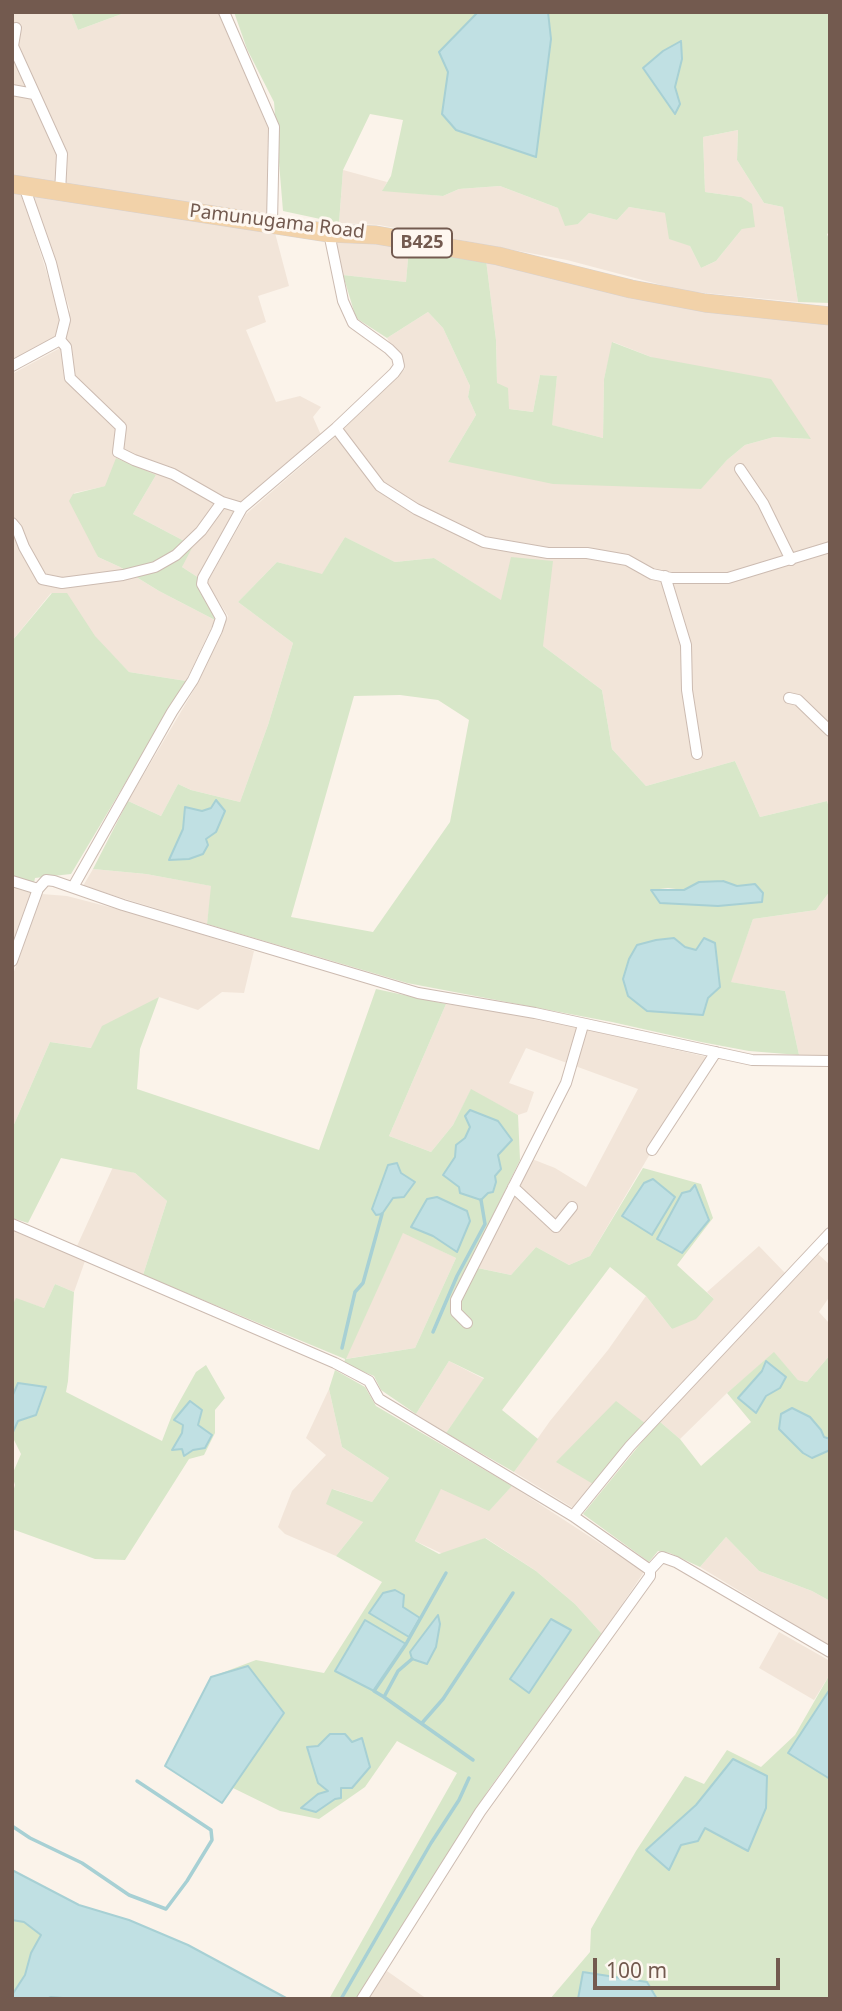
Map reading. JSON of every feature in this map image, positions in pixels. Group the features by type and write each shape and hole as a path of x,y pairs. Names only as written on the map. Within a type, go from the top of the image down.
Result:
{"main road":[{"name":"Pamunugama Road","path":"18,185 329,233 376,235 498,256 631,289 705,303 830,316"}],"street":[{"path":"223,12 274,127 272,223"},
{"path":"16,29 13,46 62,154 60,192"},
{"path":"12,90 34,94"},
{"path":"12,366 60,340 65,320 51,264 18,185"},
{"path":"73,887 172,712 193,680 217,630 221,618 202,584 203,578 242,509 336,428 399,366 397,357 389,349 353,323 343,301 329,233"},
{"path":"60,340 66,347 70,378 121,427 118,452 173,474 222,502 242,509"},
{"path":"336,428 380,486 416,509 484,542 548,553 587,553 627,560 652,574 665,576 729,578 830,547"},
{"path":"740,469 763,503 791,560"},
{"path":"12,523 42,579 62,583 123,575 155,567 176,555 201,531 222,502"},
{"path":"665,576 686,645 687,690 696,754"},
{"path":"789,698 798,700 830,731"},
{"path":"13,957 38,889 46,880 418,993 535,1013 752,1060 830,1061"},
{"path":"12,881 38,889"},
{"path":"467,1323 456,1312 456,1300 566,1083 583,1025"},
{"path":"652,1150 716,1052"},
{"path":"513,1187 556,1227 572,1207"},
{"path":"12,1224 335,1363 369,1381 379,1399 573,1516 650,1570"},
{"path":"573,1516 630,1446 830,1233"},
{"path":"362,1999 480,1812 650,1576 650,1570 662,1557 676,1562 830,1652"}],"shaded area":[{"path":"12,12 71,12 78,30 127,12 219,12 268,128 267,215 12,176"},
{"path":"738,130 737,160 764,203 783,207 798,302 684,291 567,260 379,225 339,223 343,170 387,182 383,190 443,196 459,189 500,186 558,208 578,224 589,213 617,220 629,207 666,213 690,246 701,268 716,261 742,229 741,197 705,192 703,137"},
{"path":"12,193 22,194 60,315 56,339 12,360"},
{"path":"32,194 274,229 289,286 258,296 266,322 246,330 276,402 300,396 321,407 313,417 321,435 261,487 199,578 182,567 186,542 133,514 156,475 74,493 98,557 215,620 186,681 129,672 51,593 12,641 12,374 60,348 70,310"},
{"path":"334,236 409,247 406,282 343,275"},
{"path":"486,260 660,303 752,317 830,322 830,811 827,801 760,817 735,761 646,786 612,749 602,690 543,646 502,601 434,558 395,562 345,537 322,575 277,562 238,602 293,643 268,725 240,802 191,790 178,784 161,816 128,801 195,688 228,616 207,583 246,514 335,437 405,369 387,338 428,312 443,328 470,386 468,397 476,415 448,462 700,489 745,445 774,437 810,439 651,357 613,342 604,379 603,438 551,425 557,376 540,375 533,412 509,409 497,383 496,340"},
{"path":"93,869 146,874 212,886 207,924 83,886"},
{"path":"12,887 32,893 12,946"},
{"path":"830,891 830,1055 799,1055 785,991 730,982 753,919 816,910"},
{"path":"42,894 67,896 144,916 254,951 244,993 222,992 198,1010 159,997 92,1048 50,1042 12,1129 12,977"},
{"path":"446,1004 507,1011 707,1057 590,1256 569,1265 536,1247 511,1275 478,1268 532,1159 555,1168 586,1187 638,1089 526,1048 509,1083 534,1092 527,1112 518,1115 471,1090 453,1125 431,1152 389,1136"},
{"path":"113,1167 135,1173 167,1201 143,1275 77,1246"},
{"path":"12,1229 85,1261 74,1292 55,1284 44,1308 16,1299 12,1306"},
{"path":"403,1232 456,1258 415,1348 345,1359"},
{"path":"759,1246 785,1273 783,1279 573,1508 514,1472 646,1296 672,1329 714,1299 707,1292"},
{"path":"818,1254 830,1265 830,1296 819,1312 830,1324 830,1355 807,1382 798,1380 774,1353 727,1393 680,1439 659,1421"},
{"path":"449,1361 484,1379 446,1433 416,1414"},
{"path":"329,1389 342,1447 389,1478 372,1502 333,1489 363,1522 336,1556 285,1534 278,1527 292,1491 326,1455 306,1438"},
{"path":"512,1486 644,1572 602,1634 575,1604 536,1571 486,1538 443,1554 415,1541 441,1488 489,1510"},
{"path":"726,1537 759,1571 812,1591 830,1601 830,1646 700,1567"},
{"path":"779,1632 830,1661 830,1674 814,1700 759,1668"},
{"path":"387,1971 427,1999 367,1999"}],"green space":[{"path":"71,12 127,12 78,30"},
{"path":"234,12 478,12 439,52 448,72 442,114 456,130 475,135 551,39 548,12 830,12 830,232 827,234 830,242 830,303 798,302 783,207 764,203 737,160 738,130 703,137 705,192 741,197 752,204 755,227 742,229 716,261 701,268 690,246 669,239 665,213 629,207 617,220 589,213 578,224 565,226 558,208 500,186 459,189 443,196 382,191 391,176 403,120 370,114 343,170 339,223 283,211 274,102 247,49"},
{"path":"409,247 486,260 496,340 497,383 508,388 509,409 533,412 540,375 557,376 552,425 603,438 604,379 612,342 651,357 771,379 811,439 774,437 745,445 727,460 701,489 553,484 448,462 476,415 468,397 470,386 443,328 428,312 387,338 356,318 343,275 406,282"},
{"path":"116,458 156,475 133,514 194,544 182,567 199,578 215,620 98,557 69,501 73,494 105,486"},
{"path":"345,537 395,562 434,558 501,600 511,557 553,561 543,646 602,690 612,749 646,786 735,761 760,817 827,801 830,811 830,891 816,910 753,919 731,982 785,991 799,1055 749,1051 407,983 207,924 211,886 146,874 93,869 128,801 161,816 178,784 191,790 240,802 268,725 293,643 238,602 277,562 322,574","holes":["400,695 438,700 469,720 450,822 373,932 291,917 354,696","723,881 737,886 755,884 762,902 724,905 660,903 651,890 684,890 699,882","674,938 685,947 697,951 719,987 708,998 703,1014 647,1011"]},
{"path":"52,593 67,593 95,636 129,672 186,681 71,874 35,878 32,893 12,887 12,641"},
{"path":"376,989 446,1004 389,1136 431,1152 453,1125 471,1089 518,1115 520,1160 468,1266 511,1275 536,1247 569,1265 590,1256 643,1168 701,1184 713,1218 677,1265 714,1299 696,1319 672,1329 646,1296 610,1267 502,1410 538,1439 514,1472 446,1433 484,1378 449,1361 416,1414 381,1390 374,1376 344,1364 345,1359 143,1275 167,1201 135,1173 61,1158 28,1223 12,1218 12,1129 50,1042 91,1048 102,1026 159,997 140,1049 137,1089 319,1150","holes":["403,1233 456,1258 415,1348 346,1359"]},
{"path":"55,1284 74,1292 66,1392 162,1441 172,1415 196,1372 206,1365 225,1398 215,1410 215,1433 204,1455 189,1459 125,1560 95,1559 12,1529 12,1496 15,1485 12,1475 21,1454 12,1436 18,1421 19,1383 12,1397 12,1306 16,1298 44,1308"},
{"path":"774,1352 798,1380 807,1382 830,1355 830,1601 812,1591 759,1571 726,1537 700,1567 670,1553 658,1551 649,1562 583,1514 659,1421 680,1439 701,1466 751,1422 727,1393"},
{"path":"335,1370 365,1387 376,1406 512,1486 489,1511 441,1489 415,1541 439,1554 485,1538 536,1571 575,1604 602,1634 489,1789 356,1999 329,1999 457,1773 397,1741 365,1787 319,1819 280,1811 233,1788 222,1803 165,1766 211,1677 256,1660 324,1673 382,1582 336,1556 363,1522 326,1504 332,1489 372,1502 389,1478 342,1447 329,1389"},
{"path":"616,1401 646,1424 593,1484 556,1462"},
{"path":"830,1674 830,1999 657,1999 647,1982 583,1972 578,1999 550,1999 590,1952 591,1929 636,1851 685,1776 704,1784 727,1750 761,1767 795,1735"},
{"path":"12,1920 24,1922 41,1935 31,1953 25,1975 12,1995"}],"water":[{"path":"478,12 548,12 551,39 536,157 456,130 442,114 448,72 439,52"},
{"path":"681,41 682,59 675,87 680,104 675,114 643,68 663,51"},
{"path":"216,800 225,811 216,832 206,839 208,845 203,854 189,859 169,860 183,829 185,807 202,811 211,808"},
{"path":"723,881 737,886 755,884 763,893 762,902 718,906 660,903 651,890 684,890 699,882"},
{"path":"674,938 685,947 696,950 704,938 715,943 720,987 708,998 703,1015 647,1011 628,996 623,979 637,945"},
{"path":"470,1110 498,1121 512,1140 498,1155 501,1169 495,1176 493,1192 481,1200 460,1193 459,1187 443,1175 455,1157 456,1145 465,1138 470,1127 465,1116"},
{"path":"397,1163 401,1173 415,1182 404,1197 393,1198 382,1214 376,1215 372,1209 388,1165"},
{"path":"653,1179 675,1197 652,1235 622,1216 644,1183"},
{"path":"695,1185 709,1220 682,1253 657,1239 682,1193 690,1191"},
{"path":"437,1197 467,1211 470,1221 457,1252 433,1236 411,1227 427,1199"},
{"path":"766,1361 786,1377 780,1388 766,1396 756,1413 738,1398 762,1371"},
{"path":"18,1383 46,1387 36,1415 18,1421 12,1434 12,1397"},
{"path":"190,1401 202,1410 198,1425 212,1435 205,1448 193,1450 184,1456 182,1449 172,1450 182,1433 183,1425 174,1420"},
{"path":"792,1408 810,1417 824,1437 830,1439 830,1450 812,1458 803,1453 779,1429 781,1414"},
{"path":"395,1590 404,1595 403,1607 420,1618 409,1637 369,1613 383,1593"},
{"path":"438,1615 440,1624 436,1647 427,1664 412,1659 410,1652"},
{"path":"551,1619 571,1630 529,1693 510,1679"},
{"path":"365,1620 406,1644 374,1691 335,1671"},
{"path":"248,1666 284,1713 222,1803 165,1766 211,1677"},
{"path":"830,1689 830,1779 788,1753"},
{"path":"330,1734 345,1734 352,1742 362,1738 370,1767 352,1788 341,1788 341,1798 316,1812 301,1808 318,1794 328,1791 318,1783 307,1747 318,1746"},
{"path":"733,1759 767,1776 766,1808 748,1851 705,1828 698,1841 681,1845 669,1870 646,1850 696,1805"},
{"path":"12,1870 79,1905 129,1920 188,1945 288,1999 12,1999 41,1935 24,1922 12,1920"},
{"path":"583,1972 647,1982 657,1999 578,1999"}],"waterway":[{"path":"433,1332 457,1276 485,1224 481,1200"},
{"path":"342,1348 355,1292 363,1283 382,1214"},
{"path":"384,1697 374,1691 406,1644 446,1573"},
{"path":"422,1723 443,1699 513,1593"},
{"path":"412,1659 398,1671 384,1697 473,1760"},
{"path":"341,1999 431,1843 459,1800 469,1778"},
{"path":"12,1826 30,1838 82,1863 129,1895 166,1909 212,1840 211,1830 137,1781"}]}
